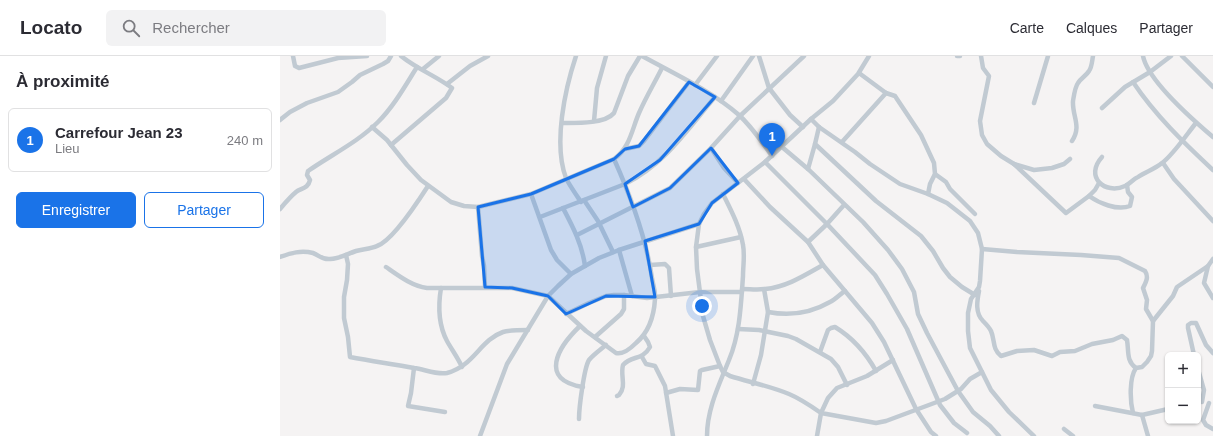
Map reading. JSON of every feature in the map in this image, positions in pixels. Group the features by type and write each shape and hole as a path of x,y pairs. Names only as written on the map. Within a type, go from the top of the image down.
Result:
{"street":[{"path":"293,56 295,66 299,68 338,58 367,56"},
{"path":"280,120 290,112 307,103 338,92 360,75 388,61 391,56"},
{"path":"391,145 446,98 452,88 401,56"},
{"path":"423,69 439,56"},
{"path":"447,84 470,66 488,56"},
{"path":"576,56 566,89 561,147 563,166 566,180 600,224 613,252"},
{"path":"594,121 597,88 606,56"},
{"path":"562,123 594,121 611,118 628,76 641,56 721,101 740,116 757,134 772,156"},
{"path":"651,61 654,56"},
{"path":"695,85 717,56"},
{"path":"721,101 753,56"},
{"path":"759,56 769,88 790,115 803,127"},
{"path":"577,235 670,188 711,148 740,116 804,56"},
{"path":"869,56 859,73 833,101 811,119 765,162 712,203 704,214 699,224 696,247 700,292 710,340 723,372 730,376 787,393 803,401 821,413 876,423 886,422 938,401 958,391 970,379 982,372"},
{"path":"981,56 983,68 989,76 980,121 982,135 987,144 1001,156 1014,164 1066,213 1089,196 1097,188 1099,183 1097,180 1096,170 1097,165 1102,158"},
{"path":"1034,103 1048,56"},
{"path":"1072,141 1075,136 1077,120 1073,102 1075,90 1077,83 1089,71 1093,56"},
{"path":"1143,56 1146,66 1150,72 1174,102 1213,137"},
{"path":"1102,108 1116,93 1150,72 1171,56"},
{"path":"1182,56 1213,87"},
{"path":"280,209 296,192 302,190 308,185 310,180 307,175 308,171 372,127 395,103 417,67"},
{"path":"625,150 639,113 662,68"},
{"path":"859,73 886,93 895,96 921,135 934,163 935,174 930,184 928,194"},
{"path":"372,127 391,145 406,165 428,186 451,202 464,206 478,207 530,194 614,159 625,150 639,146 689,82"},
{"path":"1134,82 1140,92 1167,126 1213,170"},
{"path":"842,142 886,93"},
{"path":"540,217 625,184 638,177 660,160 674,146 715,97"},
{"path":"811,119 819,127 900,184 928,194 947,203 970,222 978,233 982,249 979,287 976,303 981,319 990,329 995,352 1001,356 1017,351 1034,350 1052,356 1060,352 1075,351 1092,344 1113,340 1122,336 1127,340 1129,349 1128,355 1131,363 1136,368"},
{"path":"1099,183 1116,188 1127,185 1138,176 1163,163 1196,123"},
{"path":"808,169 819,127"},
{"path":"815,144 876,201 921,236 950,277 975,295"},
{"path":"782,147 808,169 873,233 888,250 902,269 914,292 918,314 927,334 958,391 973,412 990,426 999,436"},
{"path":"711,148 724,168 738,183"},
{"path":"386,267 419,287 512,288 548,296 580,326 616,353 621,354 644,336 653,316 655,297 650,265 644,241 625,184 614,159"},
{"path":"1014,164 1034,170 1045,170 1064,164 1070,159"},
{"path":"765,162 875,275 907,329 938,401 950,418 968,433"},
{"path":"1163,163 1174,179 1213,221"},
{"path":"935,174 946,182 950,189 975,214"},
{"path":"744,179 808,242 823,265 872,323 884,342 916,409 931,432 936,436"},
{"path":"1089,196 1107,205 1128,207 1132,197 1128,192 1127,185"},
{"path":"280,256 302,251 314,253 324,259 331,259 362,249 376,247 387,240 418,202 428,186"},
{"path":"530,194 540,217 551,250 557,260 571,274"},
{"path":"707,436 709,411 723,372 730,360 738,329 742,291 744,256 741,237 723,194"},
{"path":"808,242 844,205"},
{"path":"478,207 485,287"},
{"path":"563,208 577,235 585,266"},
{"path":"480,436 507,364 548,296 571,274 613,252 699,224"},
{"path":"696,247 741,237"},
{"path":"982,249 1119,258 1145,271 1147,280 1143,288 1147,300 1146,309 1152,322 1153,329 1151,356 1142,367 1136,368"},
{"path":"618,250 632,296"},
{"path":"346,255 348,264 344,297 344,318 350,357 440,374 468,363 486,343 504,332 528,330"},
{"path":"1152,322 1173,296 1177,287 1208,266 1213,259"},
{"path":"650,265 665,264 669,268 671,296"},
{"path":"566,314 606,296 624,294 642,298 700,292 764,289 793,282 823,265"},
{"path":"1208,266 1204,283 1213,298"},
{"path":"979,287 971,299 968,313 970,348 991,390 1034,436"},
{"path":"441,288 440,318 442,330 462,366"},
{"path":"753,384 761,355 768,312 764,289"},
{"path":"768,312 787,314 805,312 825,305 846,291"},
{"path":"595,337 621,314 624,309 624,294"},
{"path":"1193,352 1188,325 1191,323 1196,323 1206,345 1213,353"},
{"path":"580,326 562,348 557,357 556,365 559,377 572,385 583,388"},
{"path":"820,352 828,330 835,327 844,332 857,344 868,357 876,371"},
{"path":"738,329 765,331 788,336 820,352 831,359 838,367 847,385"},
{"path":"617,396 623,391 621,374 623,365 629,361 642,357 650,347 644,336"},
{"path":"579,419 588,361 606,345"},
{"path":"642,357 646,364 655,366 664,383 673,436"},
{"path":"818,436 821,413 832,392 837,388 847,385 876,371 893,360"},
{"path":"666,393 680,389 698,390 700,371 720,366"},
{"path":"414,368 408,406 445,412"},
{"path":"1133,413 1131,403 1132,376 1136,368"},
{"path":"1201,379 1204,390 1201,399"},
{"path":"1201,402 1211,404 1203,420 1206,425 1213,429"},
{"path":"1095,406 1142,415 1165,410"},
{"path":"1142,415 1148,436"},
{"path":"1064,430 1073,436"}],"highlighted area":[{"path":"689,82 715,97 660,160 625,184 633,207 670,188 711,148 738,183 712,203 699,224 645,241 655,297 606,296 566,314 548,296 512,288 485,287 478,207 531,194 614,159 625,149 639,146"}],"place":[{"name":"Carrefour Jean 23","path":"772,156"}]}
